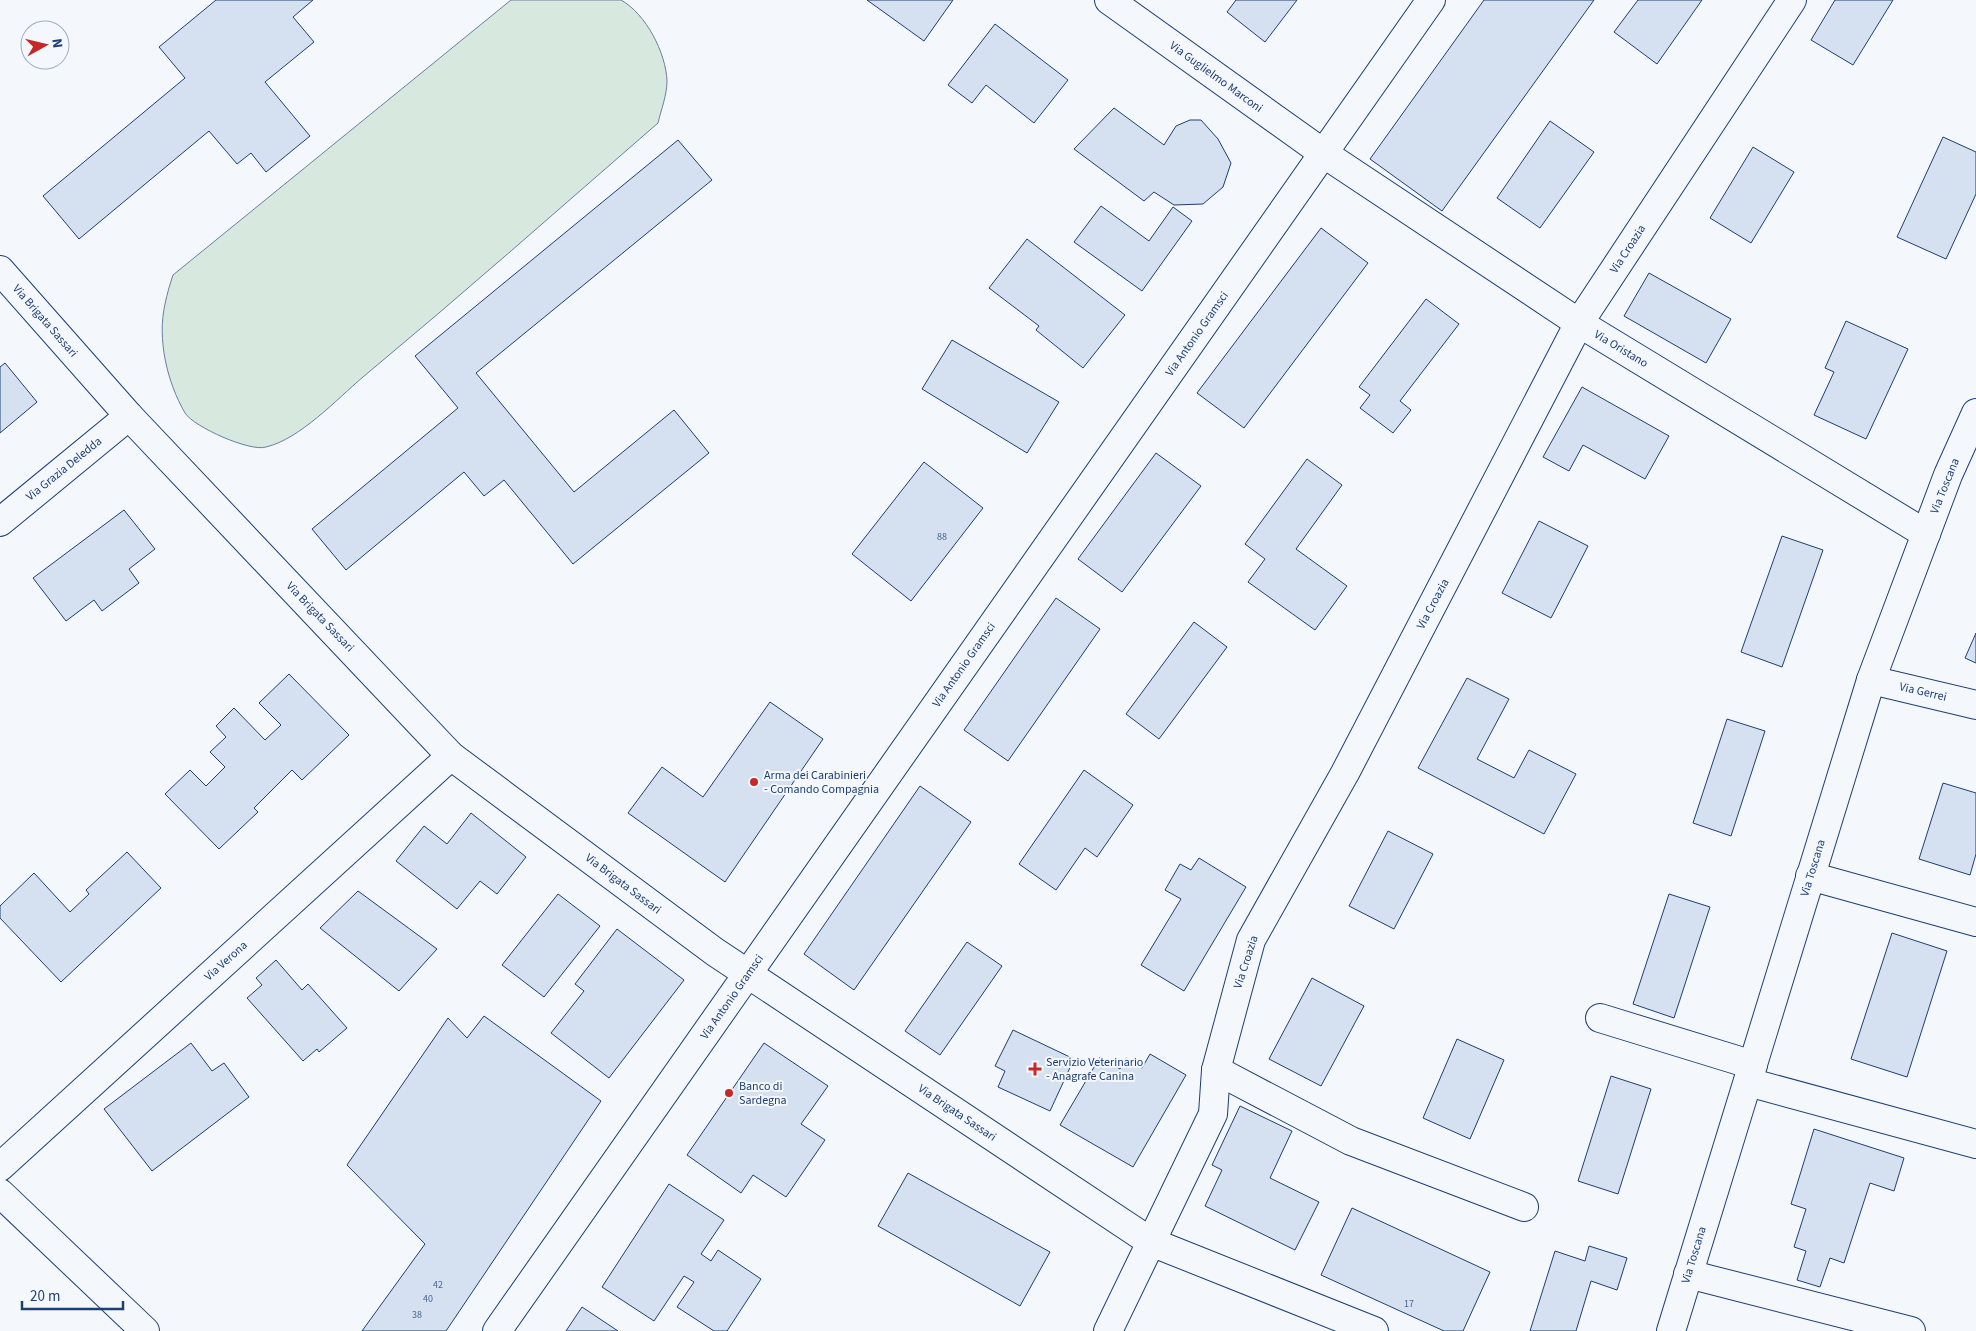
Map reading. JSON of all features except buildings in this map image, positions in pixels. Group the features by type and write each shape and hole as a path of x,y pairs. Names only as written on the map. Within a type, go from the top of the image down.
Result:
{"street":[{"name":"Via Guglielmo Marconi","path":"1109,0 1324,153"},
{"name":"Via Antonio Gramsci","path":"497,1331 1431,0"},
{"name":"Via Croazia","path":"1108,1331 1213,1114 1216,1070 1251,940 1345,773 1579,323 1792,0"},
{"name":"Via Oristano","path":"1324,153 1579,323 1926,534"},
{"name":"Via Brigata Sassari","path":"0,270 129,416 452,756 715,952 1151,1242 1374,1331"},
{"name":"Via Toscana","path":"1671,1331 1871,680 1926,534 1969,447 1976,413"},
{"name":"Via Grazia Deledda","path":"0,522 129,416"},
{"name":"Via Gerrei","path":"1871,680 1976,705"},
{"name":"Via Verona","path":"0,1167 452,756"},
{"path":"1810,876 1976,922"},
{"path":"1600,1018 1750,1073 1976,1144"},
{"path":"1216,1070 1351,1141 1524,1207"},
{"path":"0,1193 145,1331"},
{"path":"1688,1274 1911,1331"}],"shaded area":[{"path":"511,0 621,0 630,6 653,35 666,70 666,92 658,123 330,407 292,436 279,443 258,448 223,437 190,419 173,388 163,346 163,317 173,275"}],"place":[{"name":"Arma dei Carabinieri - Comando Compagnia","path":"754,782"},
{"name":"Servizio Veterinario - Anagrafe Canina","path":"1035,1069"},
{"name":"Banco di Sardegna","path":"729,1093"}]}
